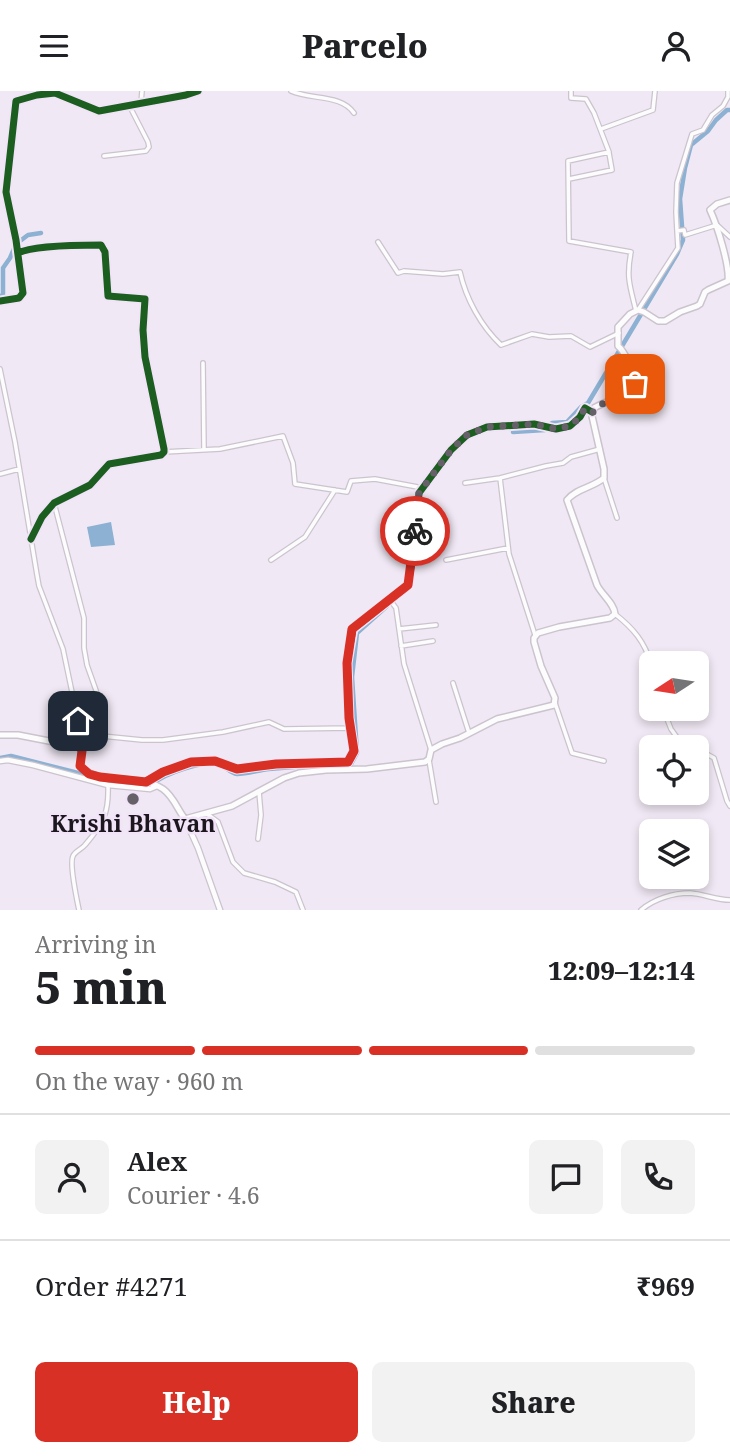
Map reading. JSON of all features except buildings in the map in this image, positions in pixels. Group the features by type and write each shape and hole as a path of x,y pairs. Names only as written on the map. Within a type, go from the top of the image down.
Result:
{"main road":[{"path":"0,734 80,747 80,766 89,774 152,784 170,795 185,819 232,806 284,778 299,773 425,762 429,759 431,750 497,719 551,706 555,703 555,698 541,666 534,642 535,635 559,627 610,618 615,614 597,585 567,500 578,490 604,478 593,412 597,407 629,392 636,379 624,351 618,346 618,327 630,314 640,311 658,321 665,321 697,306 708,290 728,281 730,274 723,244 710,210 716,204 730,200"}],"street":[{"path":"141,103 142,91"},
{"path":"0,301 22,295 18,251 6,192 16,101 55,92 99,111 198,91"},
{"path":"291,91 337,101 349,106 354,113"},
{"path":"569,179 611,170 609,152 594,113 586,99 571,98 571,91"},
{"path":"601,129 653,110 655,91"},
{"path":"640,311 678,248 680,231 676,212 677,183 692,134 703,130 712,115 723,106 728,91"},
{"path":"104,156 146,151 149,147 129,105"},
{"path":"609,152 568,161 569,241 631,252 629,284 640,311"},
{"path":"680,231 685,235 717,225 730,237"},
{"path":"378,241 398,273 460,272 463,286 487,332 501,345 532,334 549,337 571,335 590,347 619,333"},
{"path":"18,251 80,245 101,246 105,252 108,296 145,299 145,357 164,452"},
{"path":"203,363 204,450"},
{"path":"0,369 39,586 63,649 78,721 80,747"},
{"path":"0,761 33,765 108,785 150,789 163,772 191,762 215,761 237,769 276,764 348,762 354,751 347,663 352,629 408,585 419,493 451,450 467,435 487,427 515,425 534,424 556,429 570,426 585,408 593,412"},
{"path":"31,539 42,517 54,503 90,485 109,464 161,455 164,452 220,449 284,436 293,463 295,484 347,492 351,481 375,479 423,488"},
{"path":"465,483 563,463 571,457 600,449"},
{"path":"0,474 19,469"},
{"path":"500,478 508,548 535,635"},
{"path":"604,478 617,518"},
{"path":"271,560 305,537 335,490"},
{"path":"54,503 84,618 87,665 98,696 102,736 163,740 269,722 284,729 351,728"},
{"path":"446,560 508,548"},
{"path":"390,600 396,607 404,664 431,750"},
{"path":"615,614 630,625 645,651"},
{"path":"399,629 436,625"},
{"path":"401,646 432,641"},
{"path":"453,683 468,733"},
{"path":"555,703 572,753 604,761"},
{"path":"709,755 714,758 730,806"},
{"path":"429,759 436,802"},
{"path":"79,910 72,857 85,846 106,813 108,785"},
{"path":"258,791 261,815 258,839"},
{"path":"207,814 218,822 233,862 244,873 275,882 296,892 303,910"},
{"path":"185,819 220,910"},
{"path":"641,910 667,896 690,893 730,901"}],"water":[{"path":"111,522 115,545 91,547 87,527"}],"waterway":[{"path":"549,425 567,422 588,403 677,254 683,240 680,199 691,145 730,110"},
{"path":"0,296 3,295 3,268 16,244 28,235 41,233"},
{"path":"513,432 546,429"},
{"path":"152,784 174,772 202,764 218,764 237,774 289,767 350,766 357,753 352,677 357,633 387,606"},
{"path":"0,758 11,756 94,777"},
{"path":"103,780 148,786 152,784"}],"cycle path":[{"path":"0,301 19,298 23,293 6,192 16,101 55,93 99,111 198,91"},
{"path":"18,253 46,247 101,245 105,252 108,296 145,299 145,357 164,449 161,455 109,464 90,485 54,503 42,517 31,539"},
{"path":"146,782 163,772 191,762 214,761 237,769 276,764 348,762 354,751 349,718 347,663 353,629 408,585 419,493 451,450 467,435 487,427 534,424 556,429 570,426 585,408 592,412"}],"way so far":[{"path":"415,531 419,493 451,450 467,435 487,427 534,424 556,429 570,426 585,408 593,412 594,408 629,392 635,384"}],"place":[{"name":"Krishi Bhavan","path":"133,799"}],"route":[{"path":"78,721 82,748 80,768 100,777 146,782 163,772 191,762 215,761 237,769 276,764 348,762 354,751 349,718 347,663 352,629 408,585 415,531"}]}
